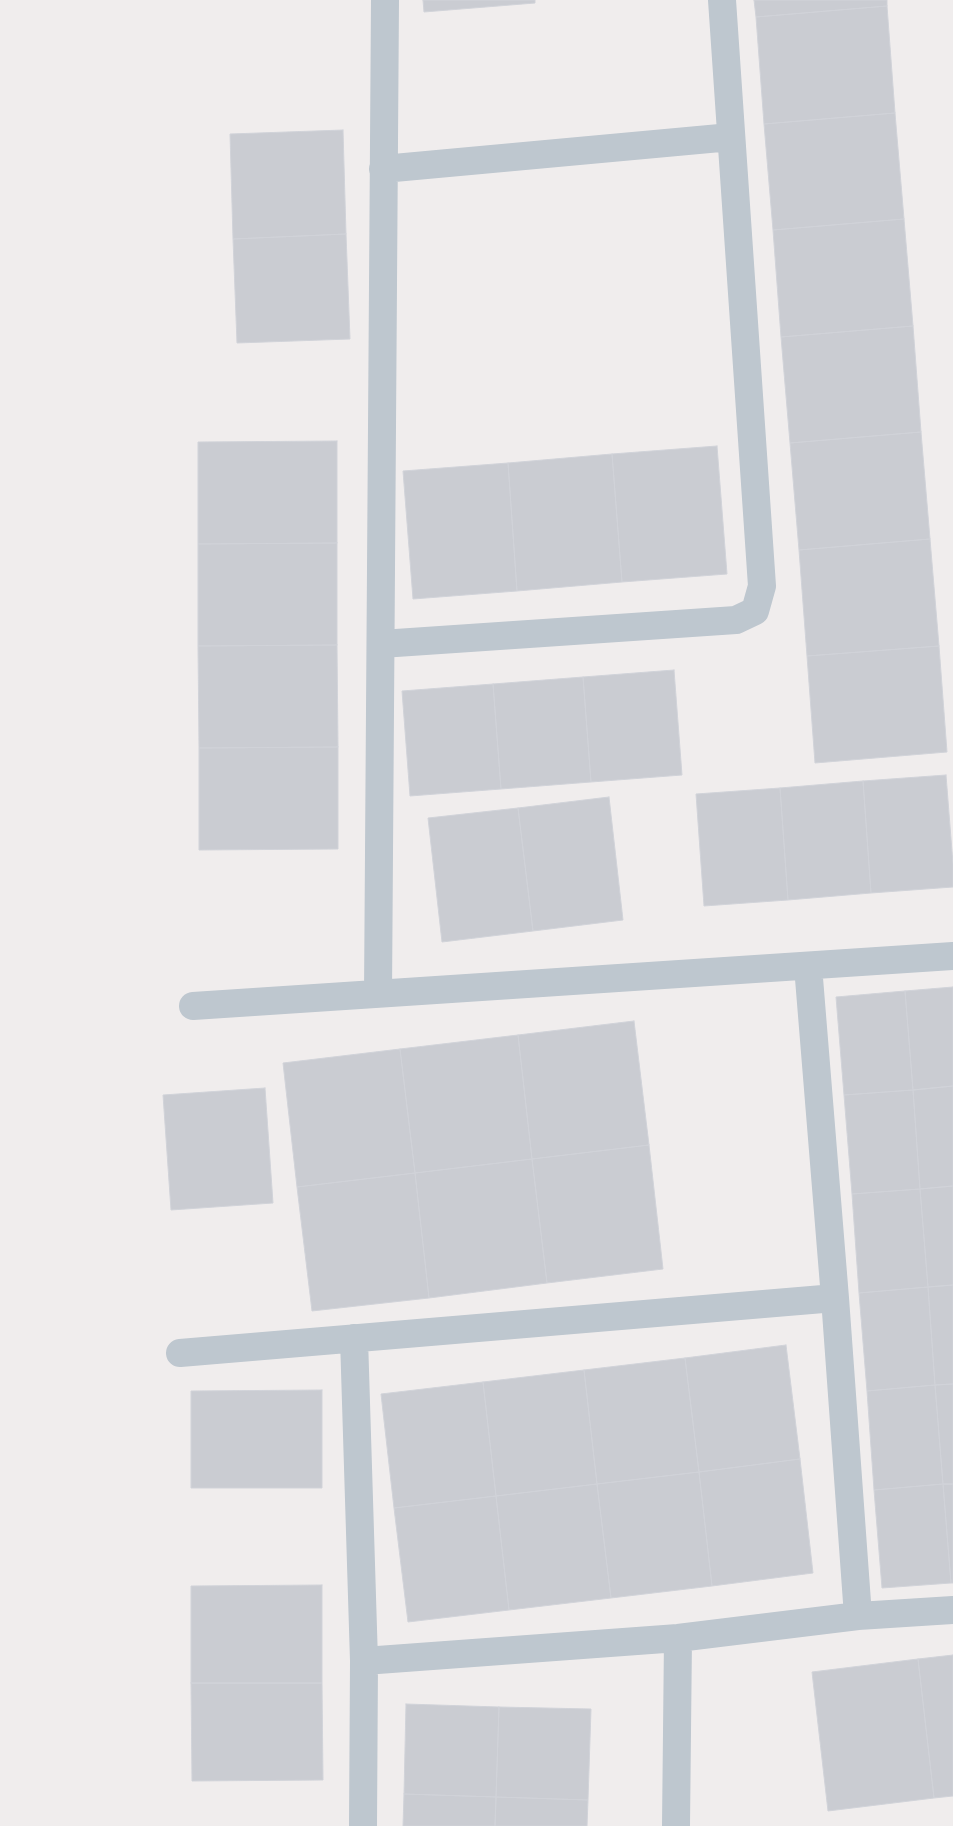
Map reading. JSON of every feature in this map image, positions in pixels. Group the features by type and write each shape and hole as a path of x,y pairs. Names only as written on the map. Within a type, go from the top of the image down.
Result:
{"street":[{"path":"378,993 385,0"},
{"path":"381,644 736,620 755,611 762,586 722,0"},
{"path":"384,169 731,137"},
{"path":"193,1006 953,956"},
{"path":"808,966 858,1616"},
{"path":"180,1354 835,1298"},
{"path":"354,1338 364,1660 363,1826"},
{"path":"364,1660 678,1638 858,1616 953,1610"},
{"path":"676,1826 678,1638"}],"building":[{"path":"423,0 535,0 535,3 424,12"},
{"path":"754,0 887,0 887,6 756,17"},
{"path":"887,6 895,113 764,124 756,17"},
{"path":"895,113 904,219 773,230 764,124"},
{"path":"343,130 346,234 233,239 230,134"},
{"path":"904,219 913,326 781,337 773,230"},
{"path":"346,234 350,339 237,343 233,239"},
{"path":"913,326 921,432 790,443 781,337"},
{"path":"921,432 930,539 799,550 790,443"},
{"path":"337,441 337,543 198,544 198,442"},
{"path":"717,446 727,574 622,582 612,454"},
{"path":"612,454 622,582 517,591 508,463"},
{"path":"508,463 517,591 413,599 403,471"},
{"path":"930,539 939,646 807,656 799,550"},
{"path":"337,543 337,645 198,646 198,544"},
{"path":"337,645 338,747 199,748 198,646"},
{"path":"939,646 947,752 815,763 807,656"},
{"path":"674,670 682,775 591,782 583,677"},
{"path":"583,677 591,782 501,789 493,684"},
{"path":"493,684 501,789 410,796 402,691"},
{"path":"338,747 338,849 199,850 199,748"},
{"path":"946,775 953,887 871,893 863,781"},
{"path":"863,781 871,893 788,900 780,788"},
{"path":"780,788 788,900 704,906 696,794"},
{"path":"609,797 623,920 533,931 518,808"},
{"path":"518,808 533,931 442,942 428,818"},
{"path":"953,987 953,1086 913,1090 905,991"},
{"path":"905,991 913,1090 844,1095 836,997"},
{"path":"634,1021 649,1145 532,1159 518,1035"},
{"path":"518,1035 532,1159 415,1173 400,1049"},
{"path":"400,1049 415,1173 297,1187 283,1063"},
{"path":"953,1086 953,1186 920,1189 913,1090"},
{"path":"265,1088 273,1203 171,1210 163,1095"},
{"path":"913,1090 920,1189 852,1194 844,1095"},
{"path":"649,1145 663,1269 547,1283 532,1159"},
{"path":"532,1159 547,1283 429,1298 415,1173"},
{"path":"415,1173 429,1298 312,1311 297,1187"},
{"path":"953,1186 953,1285 928,1287 920,1189"},
{"path":"920,1189 928,1287 859,1293 852,1194"},
{"path":"953,1285 953,1384 935,1385 928,1287"},
{"path":"928,1287 935,1385 867,1391 859,1293"},
{"path":"786,1345 800,1459 699,1472 685,1358"},
{"path":"685,1358 699,1472 597,1484 584,1370"},
{"path":"584,1370 597,1484 496,1496 483,1382"},
{"path":"483,1382 496,1496 394,1508 381,1394"},
{"path":"953,1384 953,1484 943,1484 935,1385"},
{"path":"935,1385 943,1484 874,1490 867,1391"},
{"path":"322,1390 322,1488 191,1488 191,1391"},
{"path":"800,1459 813,1573 712,1586 699,1472"},
{"path":"699,1472 712,1586 611,1598 597,1484"},
{"path":"597,1484 611,1598 509,1610 496,1496"},
{"path":"943,1484 951,1583 882,1588 874,1490"},
{"path":"943,1484 953,1484 953,1583 951,1583"},
{"path":"496,1496 509,1610 408,1622 394,1508"},
{"path":"322,1585 322,1683 191,1683 191,1586"},
{"path":"953,1655 953,1796 934,1798 918,1659"},
{"path":"918,1659 934,1798 828,1811 812,1672"},
{"path":"191,1683 322,1683 323,1780 192,1781"},
{"path":"406,1704 499,1707 496,1797 404,1794"},
{"path":"499,1707 591,1709 588,1800 496,1797"},
{"path":"404,1794 496,1797 495,1826 403,1826"},
{"path":"496,1797 588,1800 587,1826 495,1826"}]}
